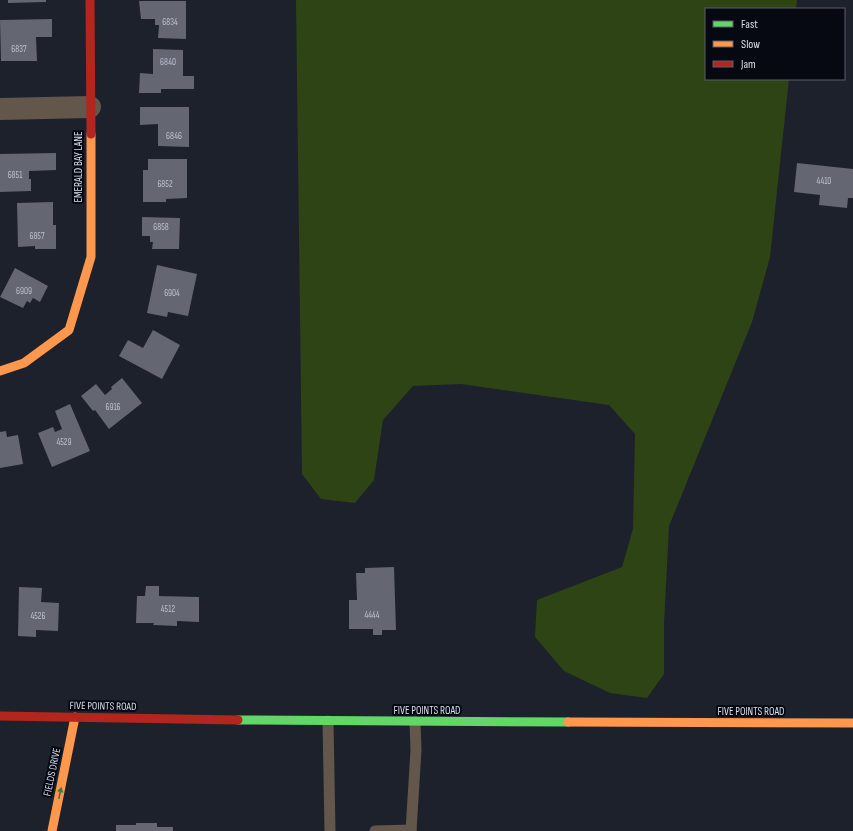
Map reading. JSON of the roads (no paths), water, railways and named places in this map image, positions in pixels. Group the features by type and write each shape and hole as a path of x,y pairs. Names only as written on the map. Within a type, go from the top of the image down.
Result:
{"street":[{"name":"EMERALD BAY LANE","path":"0,371 24,363 69,330 91,257 90,0"},
{"path":"0,109 90,107"},
{"name":"FIVE POINTS ROAD","path":"0,716 415,722 853,723"},
{"name":"FIELDS DRIVE","path":"52,831 75,717"}],"lane":[{"path":"328,721 330,831"},
{"path":"374,831 411,830 416,750 415,722"}]}
